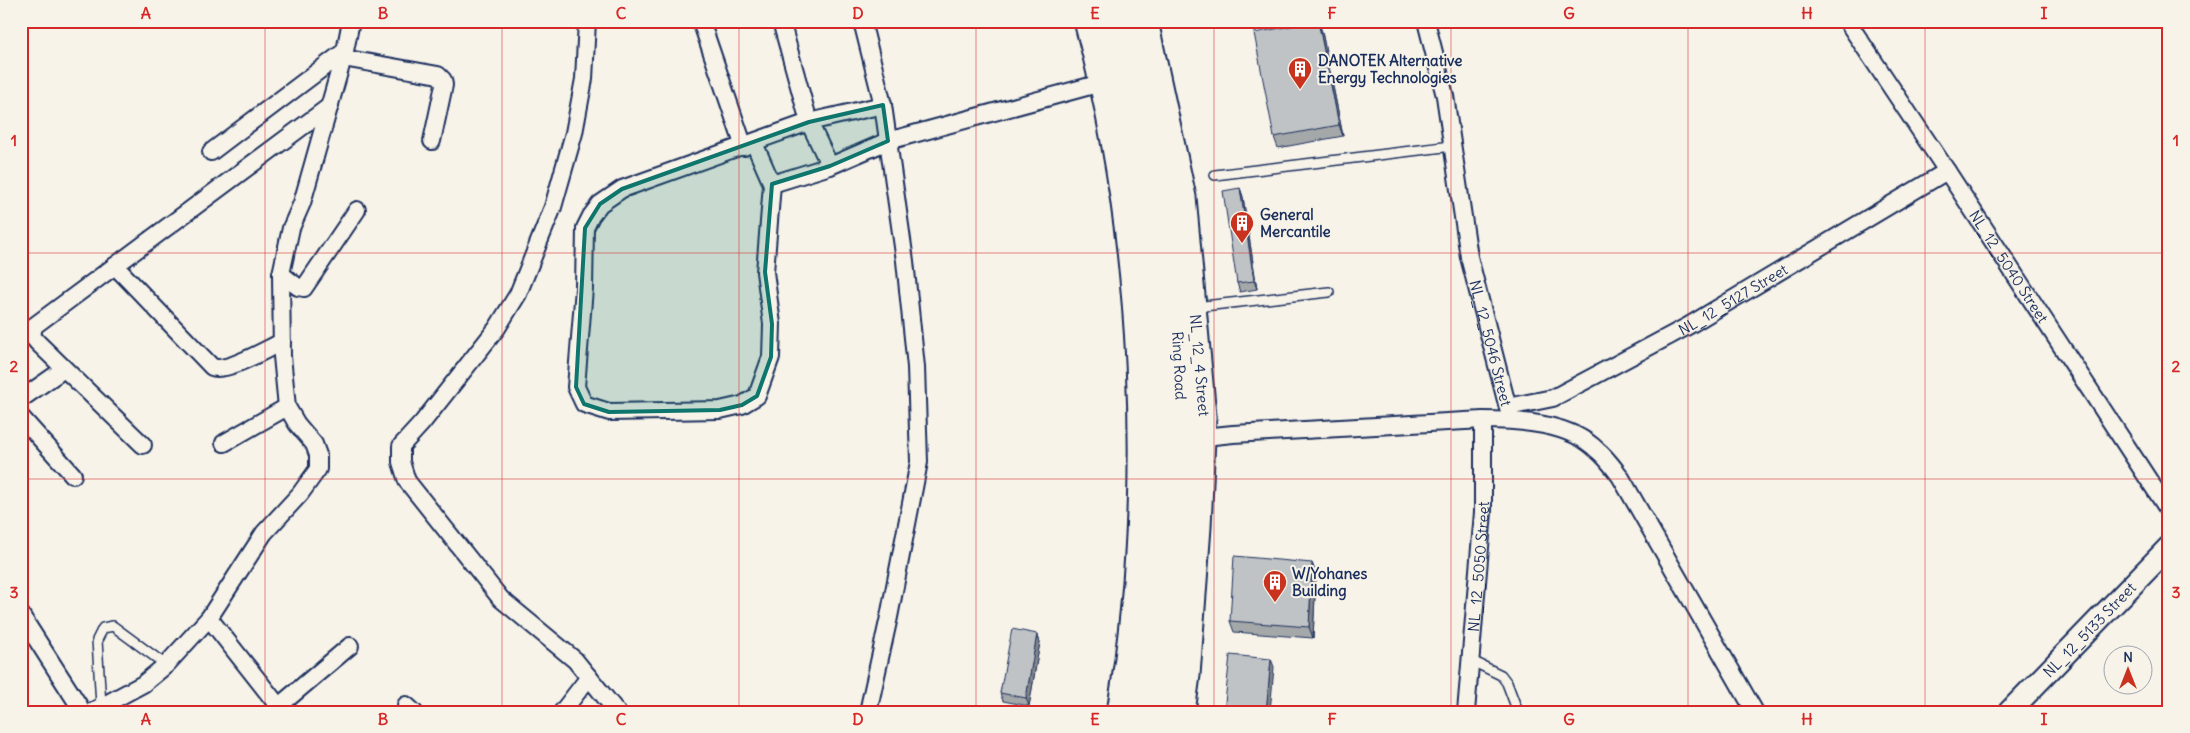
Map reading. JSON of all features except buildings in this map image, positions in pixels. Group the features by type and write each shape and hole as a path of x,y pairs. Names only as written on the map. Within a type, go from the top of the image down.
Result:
{"highway":[{"name":"Ring Road","path":"1105,21 1135,164 1158,342 1157,494 1154,578 1140,712"},
{"name":"Ring Road","path":"1128,21 1139,62 1162,180 1182,366 1182,537 1164,712"}],"street":[{"path":"96,709 143,684 166,665 210,618 264,533 300,494 318,469 318,455 314,444 297,424 287,407 282,342 281,274 291,228 302,202 330,106 351,21"},
{"path":"587,21 584,79 574,133 553,207 518,294 497,328 422,423 401,446 402,462 407,482 502,599 575,660 617,712"},
{"path":"701,21 749,145 772,184 764,272 772,324 771,356 757,396 742,405 720,410 609,412 584,404 576,387 584,288 585,228 600,204 622,189 749,145 809,122 883,105"},
{"path":"781,21 809,122 830,166"},
{"path":"862,21 883,105 905,262 916,367 919,462 868,712"},
{"path":"1085,21 1101,83 1124,221 1136,332 1139,431 1136,563 1125,672 1118,712"},
{"name":"NL_12_4 Street","path":"1147,21 1158,63 1185,197 1205,416 1189,675 1184,712"},
{"name":"NL_12_5046 Street","path":"1426,21 1445,96 1469,257 1510,413 1576,435 1596,448 1620,476 1755,712"},
{"name":"NL_12_5040 Street","path":"1847,21 1947,170 2169,511"},
{"path":"210,152 344,54 438,76 443,80 444,85 432,142"},
{"path":"772,184 830,166 888,141 1101,83"},
{"path":"143,445 32,336 34,326 330,106"},
{"name":"NL_12_5127 Street","path":"1510,413 1553,398 1688,326 1947,170"},
{"path":"281,274 298,287 304,288 357,210"},
{"path":"115,266 212,367 217,369 229,366 282,342"},
{"path":"21,399 64,369"},
{"path":"224,443 287,407"},
{"path":"1204,438 1483,420 1510,413"},
{"path":"21,417 73,475"},
{"name":"NL_12_5050 Street","path":"1466,712 1483,512 1483,420"},
{"name":"NL_12_5133 Street","path":"2009,712 2169,547"},
{"path":"21,615 83,712"},
{"path":"210,618 281,709 350,646"},
{"path":"562,712 589,677"}],"lane":[{"path":"1215,175 1452,146"},
{"path":"1195,307 1329,292"},
{"path":"96,709 98,640 103,628 113,626 166,665"},
{"path":"1470,660 1501,675 1507,683 1518,712"}],"highlighted area":[{"path":"883,105 888,141 830,166 772,184 765,272 772,324 771,357 757,396 742,405 720,410 609,412 584,404 576,387 585,228 600,204 622,189 809,122"}],"place":[{"name":"DANOTEK Alternative Energy Technologies","path":"1300,90"},
{"name":"General Mercantile","path":"1242,244"},
{"name":"W/Yohanes Building","path":"1275,603"}]}
